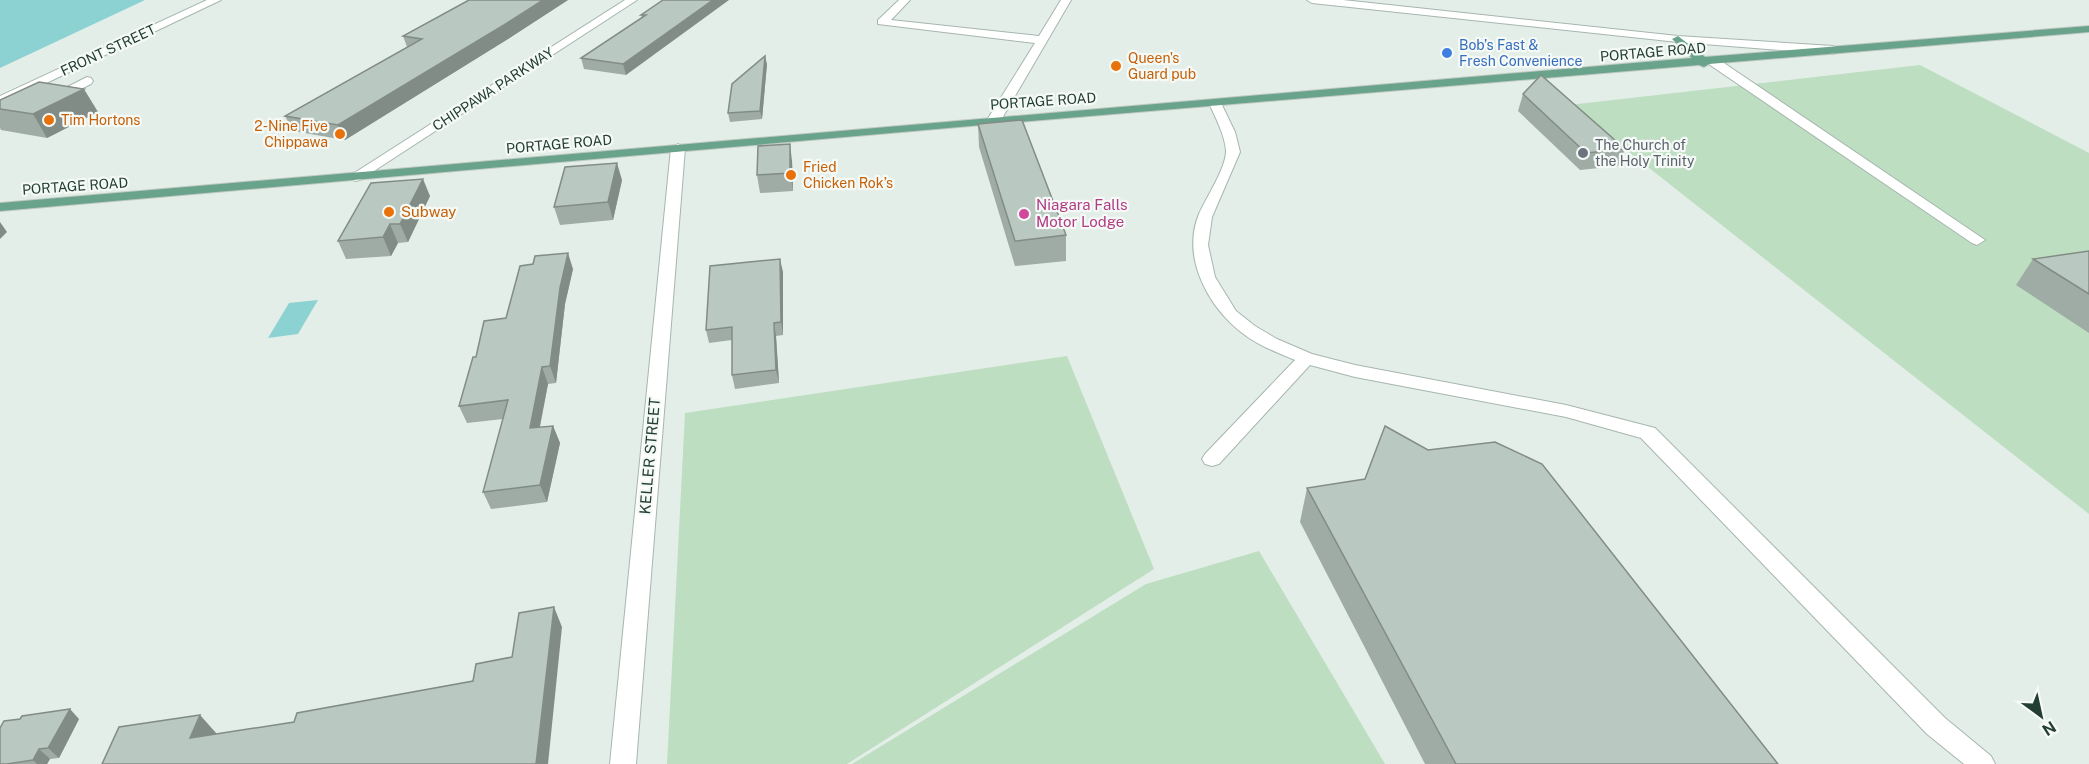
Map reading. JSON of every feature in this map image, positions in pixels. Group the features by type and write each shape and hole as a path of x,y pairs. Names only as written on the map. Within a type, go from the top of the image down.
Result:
{"main road":[{"name":"PORTAGE ROAD","path":"0,207 994,120 2089,29"},
{"path":"1678,39 1709,62"}],"street":[{"name":"FRONT STREET","path":"0,101 216,0"},
{"name":"CHIPPAWA PARKWAY","path":"355,177 632,0"},
{"path":"905,0 882,22 1042,40"},
{"path":"994,120 1066,0"},
{"path":"1312,0 1678,39 1843,51"},
{"path":"1709,62 1977,240"},
{"path":"39,105 87,81"},
{"path":"1215,103 1233,152 1227,172 1205,217 1200,245 1207,278 1221,303 1249,330 1271,343 1306,358 1355,371 1566,411 1648,433 1936,726 1982,764"},
{"name":"KELLER STREET","path":"622,764 678,148"},
{"path":"1212,459 1306,358"}],"green space":[{"path":"1920,65 2089,153 2089,514 1569,105"},
{"path":"1067,356 1154,569 847,764 667,764 685,413"},
{"path":"1259,551 1385,764 852,764 1146,584"}],"water":[{"path":"0,0 145,0 0,68"},
{"path":"318,300 298,334 268,338 289,303"}],"building":[{"path":"469,0 543,0 338,125 285,116 422,39 403,36"},
{"path":"663,0 713,0 623,64 581,58 646,15 641,15"},
{"path":"765,56 760,111 728,113 732,84"},
{"path":"1541,75 1625,149 1586,153 1523,94"},
{"path":"39,82 84,89 33,114 0,109 0,100"},
{"name":"Niagara Falls Motor Lodge","path":"1022,120 1066,235 1015,241 978,124"},
{"path":"790,144 790,173 757,175 758,146"},
{"path":"617,163 608,202 554,207 565,167"},
{"path":"423,179 400,224 390,224 383,237 338,241 371,183"},
{"path":"2089,251 2089,294 2033,259"},
{"path":"568,253 560,288 550,366 542,367 530,428 553,426 540,485 483,492 508,400 459,406 473,357 476,357 484,321 506,318 520,266 533,264 535,256"},
{"path":"780,259 781,322 774,323 776,370 732,375 732,327 706,330 710,266"},
{"path":"1385,426 1428,450 1495,442 1542,464 1778,764 1456,764 1307,488 1365,479"},
{"path":"554,607 536,764 102,764 119,727 200,715 190,738 294,722 297,713 473,681 476,664 512,657 519,613"},
{"path":"70,709 48,748 39,749 33,760 0,764 0,728 4,721"}],"place":[{"name":"Bob’s Fast & Fresh Convenience","path":"1447,53"},
{"name":"Queen's Guard pub","path":"1116,66"},
{"name":"Tim Hortons","path":"49,120"},
{"name":"2-Nine Five Chippawa","path":"340,134"},
{"name":"The Church of the Holy Trinity","path":"1583,153"},
{"name":"Fried Chicken Rok’s","path":"791,175"},
{"name":"Subway","path":"389,212"},
{"name":"Niagara Falls Motor Lodge","path":"1024,214"}]}
